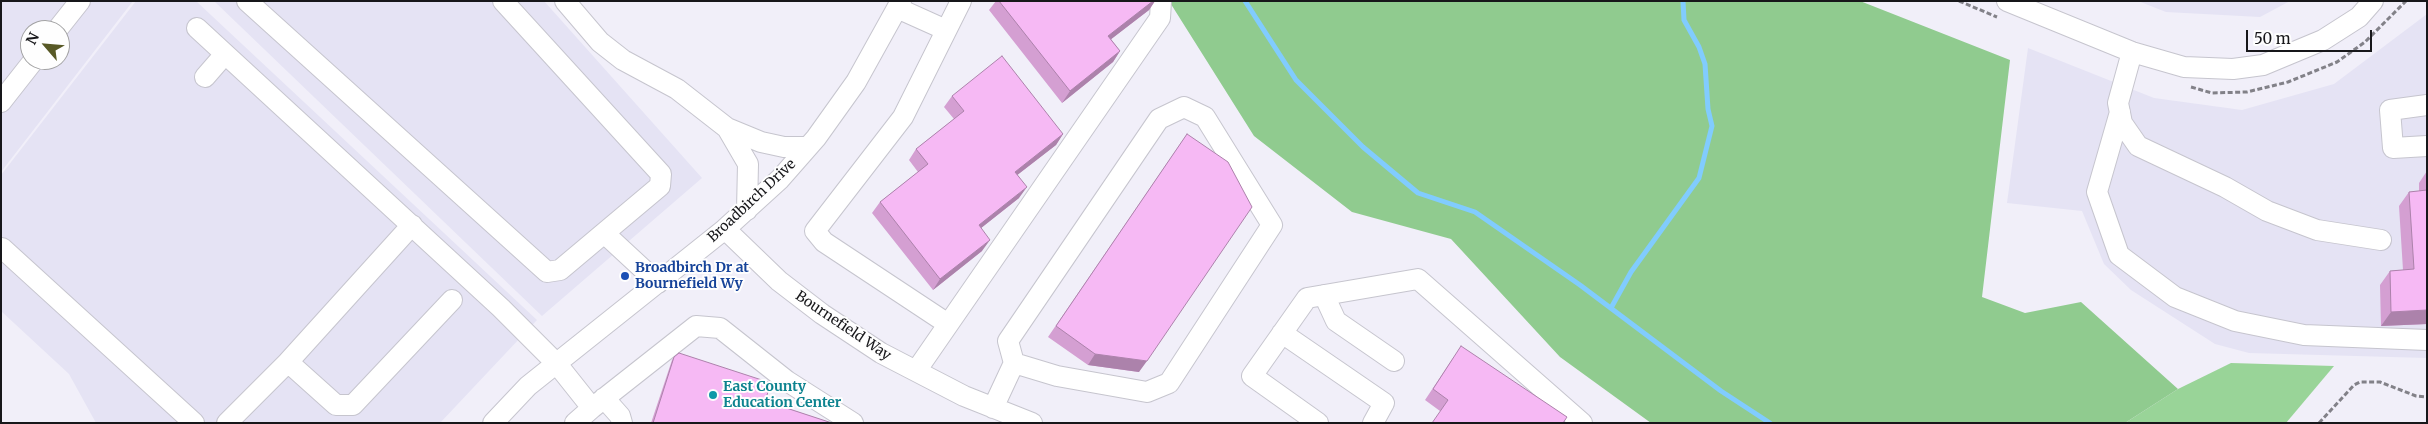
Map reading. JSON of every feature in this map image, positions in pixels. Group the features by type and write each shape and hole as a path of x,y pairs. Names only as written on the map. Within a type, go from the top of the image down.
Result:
{"street":[{"path":"65,20 80,1"},
{"path":"248,1 547,272 560,270 660,186 661,174 503,1"},
{"path":"566,1 600,42 623,60 677,90 727,128 761,142 784,147 808,146"},
{"path":"948,324 824,242 815,231 903,117 961,1"},
{"path":"916,371 1160,18 1161,1"},
{"path":"2015,3 2132,52 2184,67 2233,69 2263,65 2324,40 2359,17 2373,1"},
{"path":"899,5 946,30"},
{"name":"Broadbirch Drive","path":"493,423 528,386 725,229 780,179 808,146 856,82 899,5"},
{"path":"197,28 501,308 556,364 598,403 620,416 622,423"},
{"path":"2132,52 2118,103 2122,123 2138,146 2225,187 2267,211 2317,230 2381,240"},
{"path":"205,77 225,54"},
{"path":"1,102 26,70"},
{"path":"2427,105 2390,110 2393,148 2427,146"},
{"path":"994,408 1014,363 1008,341 1159,119 1184,107 1205,117 1272,225 1169,383 1147,392 1057,376 1014,363"},
{"path":"2120,112 2097,192 2119,255 2175,297 2235,321 2304,335 2427,340"},
{"path":"727,128 748,164 747,210"},
{"path":"228,423 288,362 412,225"},
{"name":"Bournefield Way","path":"725,229 779,281 822,314 881,353 964,396 1032,423"},
{"path":"604,233 658,283"},
{"path":"2,248 194,423"},
{"path":"1318,423 1252,376 1307,298 1418,279 1582,423"},
{"path":"1324,295 1336,321 1394,361"},
{"path":"288,362 336,405 353,405 452,300"},
{"path":"575,423 696,326 720,328 788,381 853,423"},
{"path":"1282,333 1384,403 1374,423"}],"path":[{"path":"2319,423 2354,385 2360,382 2370,381 2427,397"}],"shaded area":[{"path":"1,1 133,1 1,172"},
{"path":"136,1 196,1 537,320 440,423 96,423 69,374 1,311 1,175"},
{"path":"214,1 544,1 702,178 542,316"},
{"path":"2138,1 2290,1 2260,17 2166,12"},
{"path":"2427,14 2427,358 2249,353 2215,344 2131,290 2104,264 2082,211 2007,203 2028,48 2154,98 2242,110 2334,84"}],"green space":[{"path":"1169,1 1860,1 2010,60 1982,297 2025,313 2081,302 2178,389 2125,423 1651,423 1560,357 1451,239 1352,212 1254,136"},
{"path":"2231,363 2334,366 2286,423 2125,423 2178,389"}],"building":[{"path":"999,1 1153,1 1108,36 1120,51 1070,91"},
{"path":"1002,56 1063,134 1015,172 1027,187 979,225 990,240 940,279 880,202 928,164 916,149 964,111 952,96"},
{"path":"1187,134 1228,162 1252,207 1147,361 1095,354 1056,326"},
{"path":"2427,190 2427,310 2391,312 2390,271 2414,269 2409,192"},
{"path":"1461,346 1567,417 1563,423 1432,423 1448,400 1433,389"},
{"name":"East County Education Center","path":"679,353 771,383 765,401 832,423 653,423 674,357"}],"waterway":[{"path":"1245,1 1296,80 1363,147 1418,193 1475,212 1580,285 1721,391 1770,423"},
{"path":"1611,308 1631,272 1699,178 1712,126 1708,109 1705,64 1699,47 1684,20 1683,1"}],"place":[{"name":"Broadbirch Dr at Bournefield Wy","path":"625,276"},
{"name":"East County Education Center","path":"713,395"}]}
